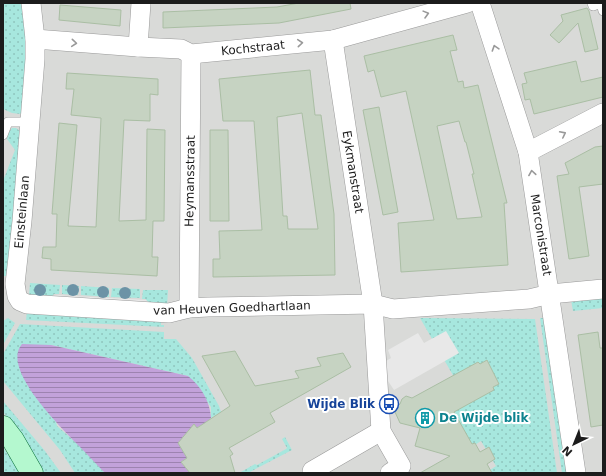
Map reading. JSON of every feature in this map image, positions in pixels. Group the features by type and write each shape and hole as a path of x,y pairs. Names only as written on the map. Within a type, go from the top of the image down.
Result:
{"main road":[{"path":"3,427 17,446 32,473"}],"street":[{"name":"Einsteinlaan","path":"20,301 17,296 15,284 30,122 35,39 31,3"},
{"path":"138,47 141,3"},
{"name":"Kochstraat","path":"35,39 181,49 191,54 333,40 467,3"},
{"name":"Marconistraat","path":"480,3 528,152 576,473"},
{"name":"Eykmanstraat","path":"333,40 373,304"},
{"name":"Heymansstraat","path":"189,308 191,54"},
{"path":"528,152 603,114"},
{"name":"van Heuven Goedhartlaan","path":"20,301 27,304 169,313 189,308 216,306 373,304 393,309 529,299 550,294 603,289"},
{"path":"373,304 381,431 401,466 390,473"},
{"path":"314,473 312,471 381,431"}],"lane":[{"path":"592,3 593,6 601,3 603,11"},
{"path":"3,135 6,118 30,122"}],"shaded area":[{"path":"3,3 603,3 603,473 3,473"},
{"path":"3,3 24,3 27,56 23,111 20,114 12,113 3,109"},
{"path":"12,128 16,128 21,132 7,276 3,276 3,181 15,150 7,139"},
{"path":"30,283 60,285 59,294 54,294 48,300 29,297"},
{"path":"62,285 79,286 78,295 62,294"},
{"path":"81,286 109,288 109,297 81,295"},
{"path":"112,288 140,289 140,298 111,297"},
{"path":"143,290 168,290 167,307 152,306 146,299 142,299"},
{"path":"54,295 146,300 152,305 48,300"},
{"path":"603,296 603,308 573,311 571,300"},
{"path":"27,311 161,321 161,325 164,325 164,327 26,320"},
{"path":"8,318 15,323 3,345 3,321"},
{"path":"420,318 535,319 557,473 487,472 496,466 481,441 470,448 447,410 454,377"},
{"path":"540,318 547,318 569,473 562,473"},
{"path":"20,324 164,332 164,339 176,339 192,358 221,412 211,418 211,407 188,376 51,345 39,345 57,426 79,445 105,473 75,473 60,450 3,381 3,354"},
{"path":"446,331 459,353 394,390 386,378 386,361 391,358 388,350 418,333 424,343"},
{"path":"22,344 51,345 188,376 197,384 204,394 209,406 211,418 207,422 208,425 203,428 201,425 197,428 194,425 187,458 181,462 190,473 105,473 48,413 26,383 19,368 17,355"},
{"path":"3,401 45,451 61,473 40,473 14,426 3,412"},
{"path":"285,437 292,450 248,473 239,473 286,449 287,448 282,439"},
{"path":"3,447 21,473 3,473"}],"building":[{"path":"299,3 350,3 351,9 279,23 163,28 163,12 277,7"},
{"path":"60,5 121,10 120,26 59,20"},
{"path":"587,8 598,49 585,52 578,23 559,43 550,35 563,21 561,15"},
{"path":"453,35 457,50 450,51 458,82 463,81 464,88 478,85 507,203 504,203 508,265 401,272 398,223 434,220 406,91 381,97 374,70 368,72 364,56","holes":["459,121 474,174 472,174 482,217 457,219 437,126"]},
{"path":"576,61 581,82 603,77 603,97 534,114 530,99 525,100 522,84 527,83 524,73"},
{"path":"310,70 315,115 321,115 334,214 335,275 213,277 213,259 220,259 219,231 262,230 254,121 223,121 219,79","holes":["302,113 318,229 288,229 287,216 283,216 277,117"]},
{"path":"67,73 158,79 158,95 150,94 150,121 124,120 119,221 146,220 147,129 165,130 164,221 153,221 152,257 158,257 157,276 51,270 51,259 42,258 43,247 56,247 57,214 52,214 59,123 77,125 68,226 96,227 101,118 71,115 74,89 66,89"},
{"path":"379,107 398,212 383,215 363,110"},
{"path":"210,130 228,130 229,221 210,221"},
{"path":"603,146 603,184 579,187 589,256 569,259 557,176 569,174 565,163 595,147"},
{"path":"598,332 600,348 603,348 603,425 591,427 578,335"},
{"path":"235,351 255,386 299,378 295,371 321,366 317,358 343,353 351,367 270,413 275,422 229,448 233,454 230,456 235,473 190,473 181,462 187,458 178,443 194,424 197,428 230,406 202,356"},
{"name":"De Wijde blik","path":"487,360 499,384 493,387 494,390 454,412 472,444 475,443 480,452 489,447 495,459 487,464 492,473 420,473 450,456 415,446 420,428 400,423 395,412 397,406 406,396 412,398 478,362 480,364"}],"place":[{"name":"Wijde Blik","path":"389,404"},
{"name":"De Wijde blik","path":"425,418"}]}
